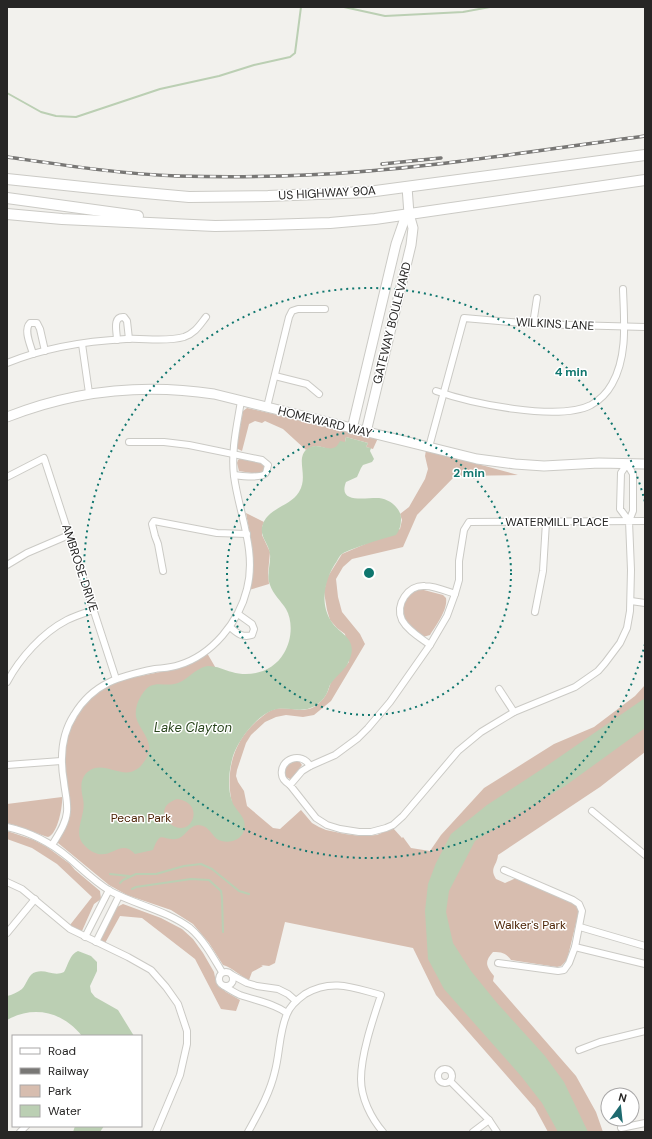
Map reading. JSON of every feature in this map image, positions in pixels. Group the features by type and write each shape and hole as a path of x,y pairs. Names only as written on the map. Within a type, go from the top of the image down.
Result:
{"main road":[{"name":"US HIGHWAY 90A","path":"7,179 189,197 334,194 368,192 645,155"},
{"path":"7,214 62,219 215,226 330,223 375,219 645,180"},
{"path":"7,198 129,215 181,224"}],"street":[{"name":"GATEWAY BOULEVARD","path":"366,432 411,245 413,228 409,214 407,187"},
{"name":"GATEWAY BOULEVARD","path":"352,429 396,244 405,218 409,214"},
{"path":"436,390 486,404 520,409 553,411 576,409 590,405 608,391 617,374 622,354 624,327 623,289"},
{"path":"533,324 537,298"},
{"path":"267,407 289,317 292,311 298,309 325,309"},
{"path":"117,340 116,321 121,317 124,317 128,321 130,339"},
{"path":"7,363 33,354 82,344 130,339 171,339 184,337 196,330 206,317"},
{"name":"WILKINS LANE","path":"444,393 464,318 533,324 645,328"},
{"path":"33,354 27,329 30,323 37,323 40,329 45,351"},
{"path":"82,344 89,393"},
{"path":"275,376 307,384 319,394"},
{"name":"HOMEWARD WAY","path":"7,417 47,402 89,393 133,389 170,389 206,393 477,459 544,466 599,463 645,464"},
{"path":"429,447 444,393"},
{"path":"52,845 67,814 67,800 61,761 66,730 78,708 95,691 116,678 179,665 204,652 223,635 238,614 246,595 250,565 247,534 236,492 234,475 233,454 241,401"},
{"path":"129,442 164,442 189,445 262,460 268,465 264,475 234,475"},
{"name":"AMBROSE DRIVE","path":"7,477 44,458 116,678"},
{"path":"310,766 305,760 295,757 289,759 281,774 316,818 331,827 359,832 371,832 386,828 393,825 404,816 449,762 468,743 494,723 514,712 575,686 598,671 612,655 624,635 630,611 629,521 633,512 633,474 627,464 621,473 620,509 629,521"},
{"path":"163,571 158,544 152,528 154,521 217,533 247,534"},
{"name":"WATERMILL PLACE","path":"455,594 459,580 459,561 464,530 469,522 645,521"},
{"path":"535,612 543,571 546,522"},
{"path":"7,566 27,553 69,535"},
{"path":"290,786 302,772 310,766 335,756 368,728 390,702 430,645 447,616 455,594 433,587 418,586 411,589 402,600 400,613 402,620 407,626 430,645"},
{"path":"631,601 645,603"},
{"path":"7,682 27,653 53,629 67,620 93,610"},
{"path":"230,627 239,634 245,636 252,635 254,632 252,624 238,614"},
{"path":"499,689 514,712"},
{"path":"7,765 61,761"},
{"path":"592,811 645,855"},
{"path":"7,827 28,833 52,845 100,885 119,896 167,915 190,928 203,942 222,972"},
{"path":"498,963 558,971 564,970 569,964 575,947 582,911 580,904 574,900 504,870"},
{"path":"7,882 22,889 70,929 128,956 151,970 173,996 183,1017 187,1031 187,1044 176,1086 156,1132"},
{"path":"85,937 109,890"},
{"path":"96,942 119,896"},
{"path":"7,934 35,899"},
{"path":"95,917 106,923"},
{"path":"580,927 645,946"},
{"path":"575,947 645,964"},
{"path":"222,972 228,972 247,983 278,989 288,994 296,1001"},
{"path":"222,972 219,980 224,986 238,994 279,1007 287,1013"},
{"path":"224,986 232,983 232,975"},
{"path":"248,1132 268,1093 275,1070 287,1013 296,1001 311,991 330,985 348,986 381,995 363,1056 361,1080 364,1100 375,1123 383,1132"},
{"path":"579,1050 600,1042 645,1031"},
{"path":"450,1081 489,1120 497,1132"},
{"path":"473,1132 489,1120"},
{"path":"621,1128 645,1123"}],"green space":[{"path":"247,408 378,438 373,449 366,447 368,443 346,437 345,442 334,449 315,446 306,450 283,429 265,421 262,423 255,421 249,424 242,451 236,448 243,411"},
{"path":"426,450 518,475 455,476 417,515 403,547 352,559 343,567 336,579 338,597 342,612 360,634 365,644 331,701 314,715 303,717 286,715 276,717 265,722 251,735 246,743 236,776 244,791 247,806 273,828 280,829 301,810 312,823 326,830 361,836 377,835 393,828 402,838 403,837 411,848 430,851 441,835 484,788 554,744 594,727 635,696 645,685 645,752 600,787 498,855 493,869 496,879 505,883 516,878 572,902 578,910 567,960 561,966 557,967 511,960 505,954 496,952 493,952 490,955 487,964 494,976 493,981 576,1076 596,1112 603,1132 548,1132 535,1108 436,995 413,948 285,922 275,963 269,966 261,965 263,966 252,972 249,980 223,965 209,943 193,924 171,910 127,895 109,885 58,843 58,839 68,818 63,749 73,719 85,701 116,681 160,672 188,664 207,653 221,677 199,773 232,803 230,780 233,758 242,737 249,728 272,710 282,708 302,710 314,707 323,699 331,682 349,662 345,634 330,620 327,610 324,592 327,578 342,554 400,529 402,520 400,514 409,507 425,479 428,469 425,456"},
{"path":"241,458 263,464 265,468 263,472 258,474 239,471 237,463"},
{"path":"246,513 264,522 262,527 262,535 270,552 268,573 269,584 249,590 253,571 253,552"},
{"path":"420,589 443,595 446,598 445,607 438,622 430,635 423,637 404,621 402,616 404,599 408,594"},
{"path":"293,761 299,761 302,765 292,780 286,777 285,770"},
{"path":"62,797 61,812 55,831 48,837 7,823 7,804"},
{"path":"7,831 34,840 47,847 70,864 100,891 101,899 94,904 82,931 79,932 70,925 92,897 57,864 32,848 7,839"},
{"path":"123,904 161,918 182,929 193,939 214,972 216,982 219,986 240,1000 236,1011 221,1009 195,959 142,918 120,916 104,945 101,941 101,936 117,907"}],"water":[{"name":"Lake Clayton","path":"346,437 368,443 366,447 371,448 370,451 374,459 372,462 363,465 357,477 346,482 344,489 346,494 350,497 361,499 379,498 387,500 397,508 401,516 400,528 396,535 346,552 339,557 329,575 325,590 325,606 331,621 347,638 352,647 348,664 331,683 323,699 313,707 304,710 277,709 270,711 256,721 239,742 233,756 229,784 230,796 243,818 245,825 243,834 240,837 229,842 221,841 217,839 207,828 198,825 192,827 182,837 176,839 160,838 153,850 135,854 129,849 123,848 107,854 93,852 85,846 79,835 84,805 81,788 82,780 89,771 95,768 107,768 119,772 131,772 140,767 146,759 149,753 148,742 136,717 136,709 138,701 146,689 153,685 179,683 199,669 208,666 217,667 239,674 261,672 268,669 280,659 284,653 290,637 290,619 286,609 270,585 268,577 270,554 262,534 262,527 268,516 290,501 299,492 303,480 302,458 307,449 312,446 333,448 337,446 340,441 345,442","holes":["177,799 190,805 194,814 188,825 182,828 175,827 169,823 165,817 164,810 168,804"]},
{"path":"645,698 645,728 565,786 475,841 449,891 446,912 453,943 471,971 497,1003 545,1056 564,1082 588,1132 558,1132 542,1103 521,1076 444,989 428,959 425,911 428,884 436,863 451,834 487,805"},
{"path":"78,951 91,956 97,962 97,971 90,986 91,992 95,997 118,1010 133,1035 81,1035 66,1021 48,1013 27,1013 17,1015 7,1020 7,996 22,989 33,973 43,971 57,974 64,972 75,952"},
{"path":"75,1127 103,1127 100,1132 73,1132"}],"waterway":[{"path":"7,93 41,112 56,116 76,117 160,89 219,76 254,65 290,57 295,53 301,7"},
{"path":"344,7 385,16 463,12 490,7"},
{"path":"120,883 136,874 156,874 184,866 201,864 212,869 239,891 249,894"},
{"path":"110,874 129,876"},
{"path":"132,889 136,887 191,879 209,880 221,891 223,932"}],"railway":[{"path":"7,157 92,169 156,175 225,177 290,176 391,169 518,154 645,136"},
{"path":"382,164 441,158"}],"park label":[{"name":"Pecan Park","path":"141,818"},
{"name":"Walker's Park","path":"530,925"}]}
